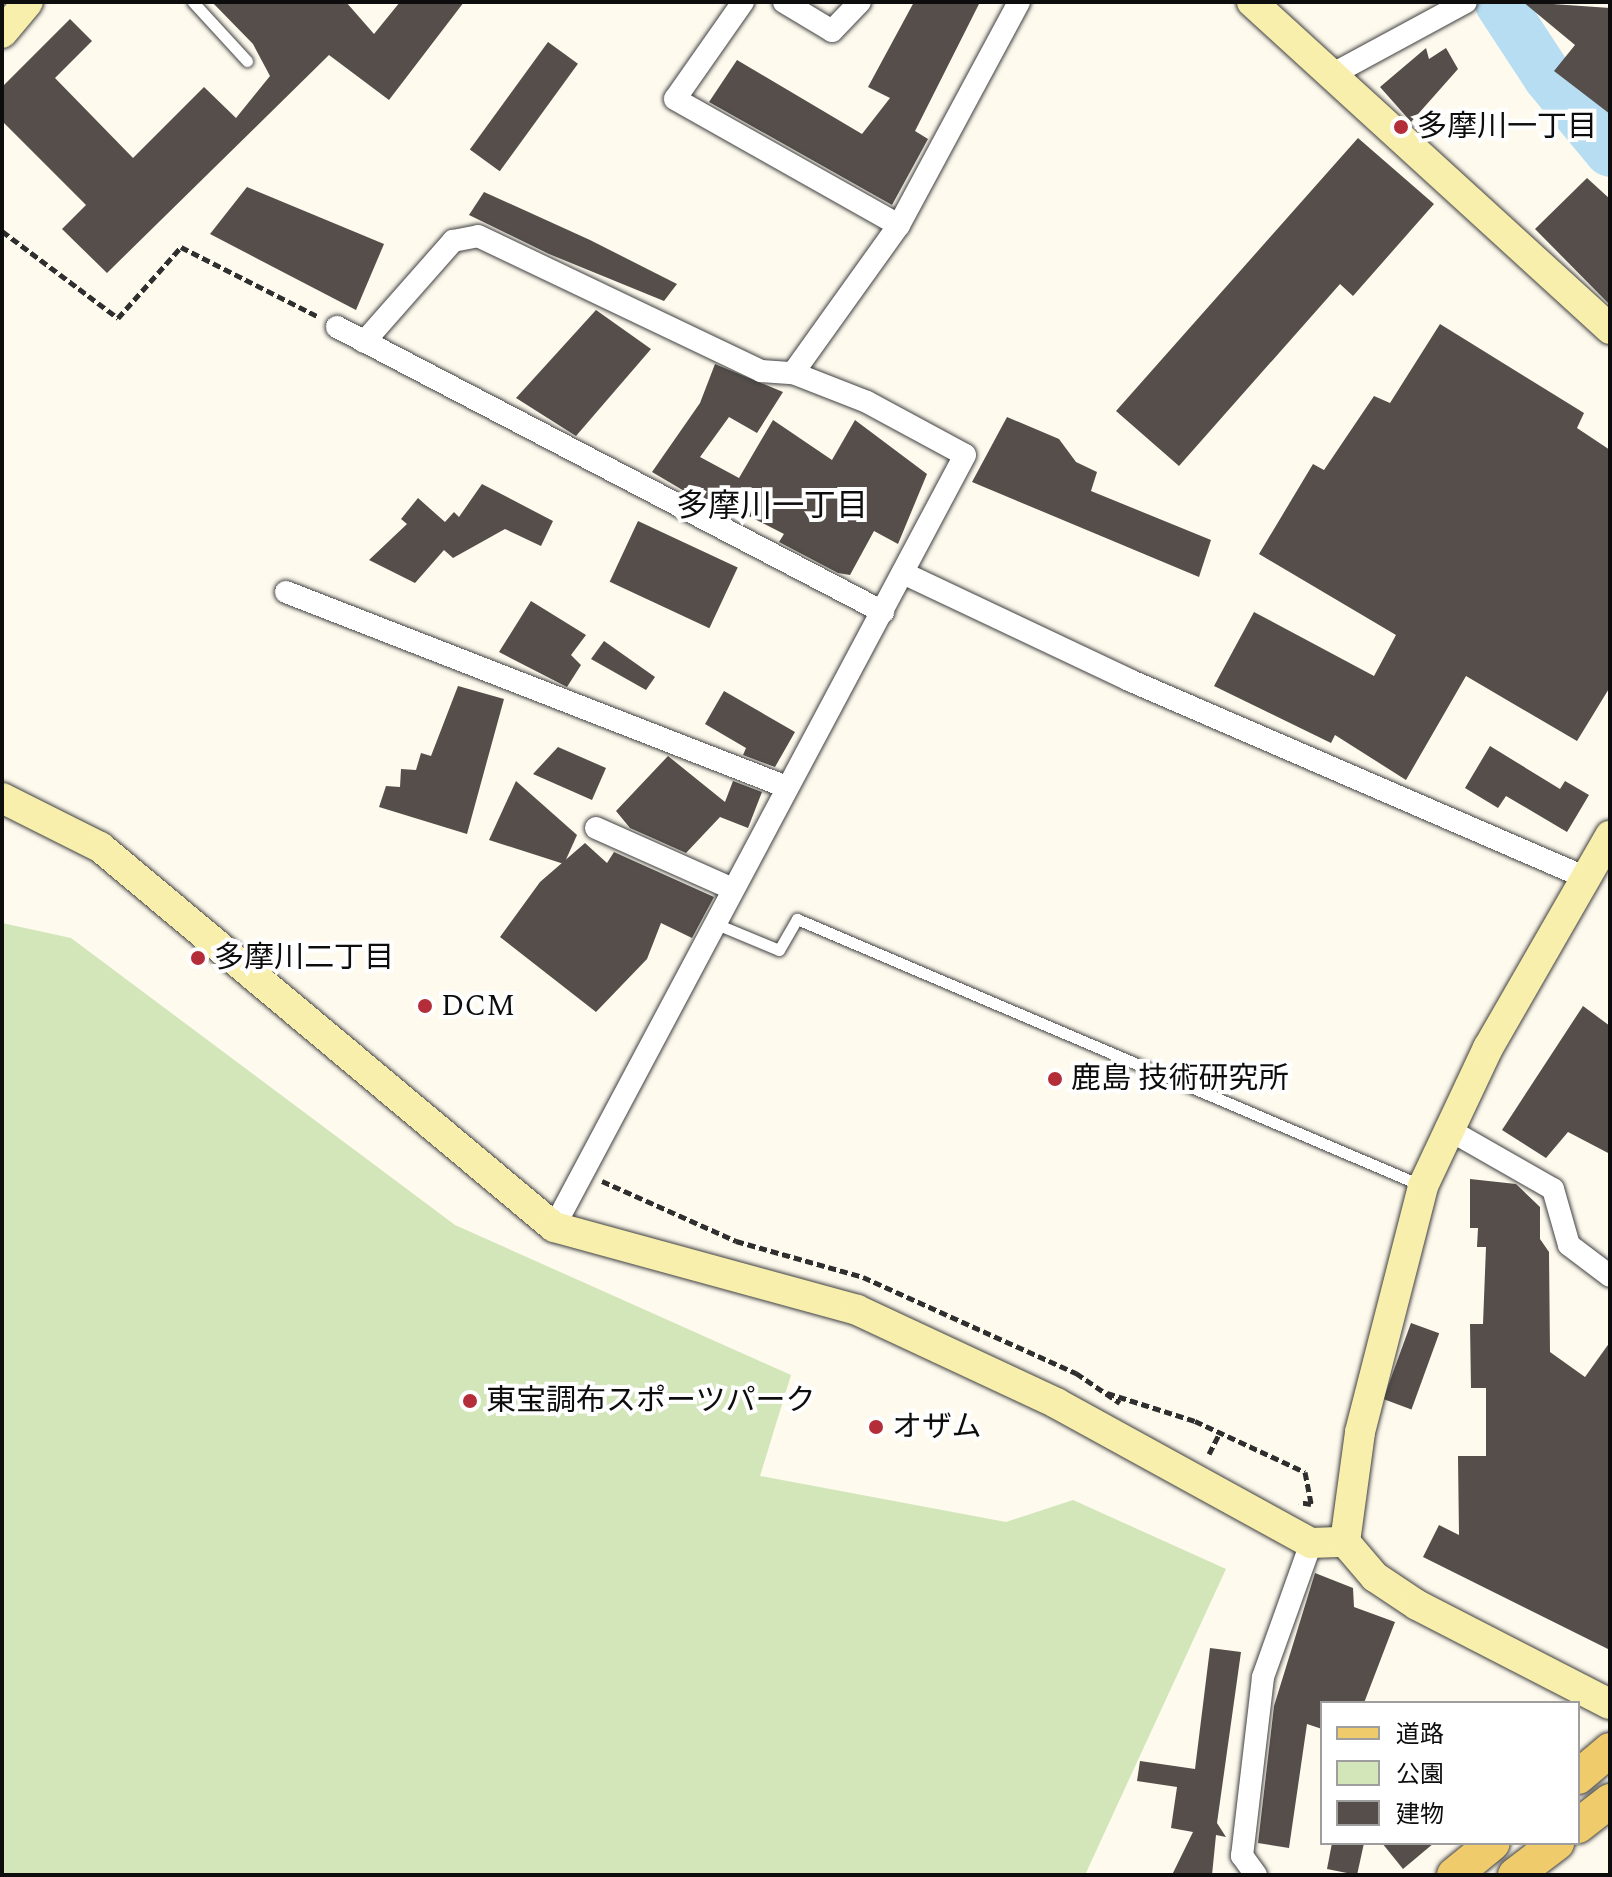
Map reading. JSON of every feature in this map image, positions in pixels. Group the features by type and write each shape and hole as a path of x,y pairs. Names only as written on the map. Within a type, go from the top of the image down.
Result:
{"main road":[{"path":"1580,1775 1610,1750"},
{"path":"1454,1875 1491,1845"},
{"path":"1515,1875 1554,1845"}],"street":[{"path":"2,33 28,2"},
{"path":"743,2 675,99 899,225"},
{"path":"784,2 832,31 860,2"},
{"path":"793,373 899,225 1019,2"},
{"path":"1252,2 1610,329"},
{"path":"1333,74 1466,2"},
{"path":"364,342 453,241 478,236 761,371 793,373 867,402 965,455 883,612 784,786 554,1227"},
{"path":"337,327 883,612"},
{"path":"903,573 1129,680 1585,877"},
{"path":"286,592 784,786"},
{"path":"2,798 100,847 554,1227 857,1310 1056,1403 1311,1543 1345,1542"},
{"path":"596,828 731,888"},
{"path":"1610,836 1446,1128 1423,1186 1360,1432 1345,1542 1375,1577 1417,1605 1610,1704"},
{"path":"1446,1128 1553,1189 1569,1245 1610,1276"},
{"path":"1256,1875 1242,1856 1263,1677 1311,1543"}],"lane":[{"path":"193,2 247,61"},
{"path":"714,923 779,950 797,919 1423,1186"}],"path":[{"path":"2,231 118,318 181,247 337,327"},
{"path":"1107,1393 1220,1432 1305,1472 1311,1504"},
{"path":"1209,1454 1220,1432"}],"green space":[{"path":"2,923 71,938 455,1225 791,1375 760,1476 1006,1522 1073,1500 1226,1569 1085,1875 2,1875"}],"building":[{"path":"212,2 346,2 374,34 400,2 464,2 389,100 329,55 107,273 62,229 86,205 2,121 2,87 70,19 92,41 55,78 133,158 204,87 236,118 270,76 253,44"},
{"path":"914,2 980,2 915,131 928,139 892,205 709,102 737,60 862,134 890,98 868,87"},
{"path":"1523,2 1610,8 1610,114 1554,71 1575,45"},
{"path":"548,42 578,64 500,171 470,150"},
{"path":"1426,48 1429,59 1446,48 1458,69 1411,122 1380,87"},
{"path":"1358,138 1434,204 1353,296 1340,284 1179,466 1116,411"},
{"path":"1587,178 1610,199 1610,305 1535,229"},
{"path":"247,187 384,244 356,310 210,234"},
{"path":"484,192 677,284 664,301 549,254 469,215"},
{"path":"596,310 651,349 576,436 516,398"},
{"path":"1440,324 1584,413 1577,428 1610,450 1610,687 1577,741 1466,676 1406,780 1335,735 1331,743 1214,686 1254,612 1374,676 1396,635 1259,554 1313,464 1324,470 1374,396 1390,403"},
{"path":"715,364 783,392 757,433 729,417 700,457 739,478 773,420 832,460 855,420 927,474 898,544 874,531 850,575 838,573 779,542 784,534 717,500 713,508 652,472 700,403"},
{"path":"1007,417 1059,439 1076,462 1097,472 1091,491 1211,540 1199,577 972,482"},
{"path":"482,484 553,521 541,546 505,529 453,558 444,550 415,583 369,560 407,524 401,519 418,498 445,522 454,512 459,517"},
{"path":"638,521 738,567 709,628 610,582"},
{"path":"531,601 586,635 571,655 581,665 567,687 499,652"},
{"path":"604,641 655,677 646,690 591,659"},
{"path":"458,686 504,699 467,834 379,807 386,786 400,787 401,769 416,770 421,753 431,756"},
{"path":"724,691 795,732 775,767 743,755 746,748 705,724"},
{"path":"1490,746 1560,789 1565,781 1589,795 1567,832 1506,796 1498,808 1465,788"},
{"path":"558,747 606,768 592,800 533,774"},
{"path":"668,756 725,802 733,781 762,792 748,828 720,817 686,853 630,828 616,811"},
{"path":"516,781 577,835 564,864 489,840"},
{"path":"585,843 607,863 614,852 714,897 692,938 661,923 647,959 596,1012 500,937 540,882"},
{"path":"1583,1006 1610,1026 1610,1154 1568,1132 1546,1158 1502,1130"},
{"path":"1470,1179 1516,1184 1540,1207 1540,1239 1549,1252 1550,1352 1585,1377 1610,1342 1610,1650 1423,1557 1439,1525 1459,1535 1458,1456 1486,1456 1486,1388 1471,1388 1470,1324 1483,1324 1486,1247 1477,1247 1478,1228 1470,1228"},
{"path":"1411,1323 1439,1333 1411,1409 1383,1399"},
{"path":"1315,1573 1353,1588 1354,1607 1395,1622 1365,1701 1320,1701 1320,1728 1307,1724 1289,1848 1258,1843 1274,1706"},
{"path":"1210,1648 1241,1652 1217,1823 1226,1837 1216,1835 1212,1875 1172,1875 1193,1832 1171,1828 1177,1787 1137,1781 1140,1761 1195,1769"},
{"path":"1332,1845 1364,1845 1357,1875 1327,1869"},
{"path":"1384,1845 1432,1845 1403,1869"}],"waterway":[{"path":"1499,2 1548,77 1610,152"}],"place":[{"name":"多摩川一丁目","path":"1401,127"},
{"name":"多摩川二丁目","path":"198,958"},
{"name":"DCM","path":"425,1006"},
{"name":"鹿島 技術研究所","path":"1055,1079"},
{"name":"東宝調布スポーツパーク","path":"470,1401"},
{"name":"オザム","path":"876,1427"}],"district":[{"name":"多摩川一丁目","path":"772,507"}]}
